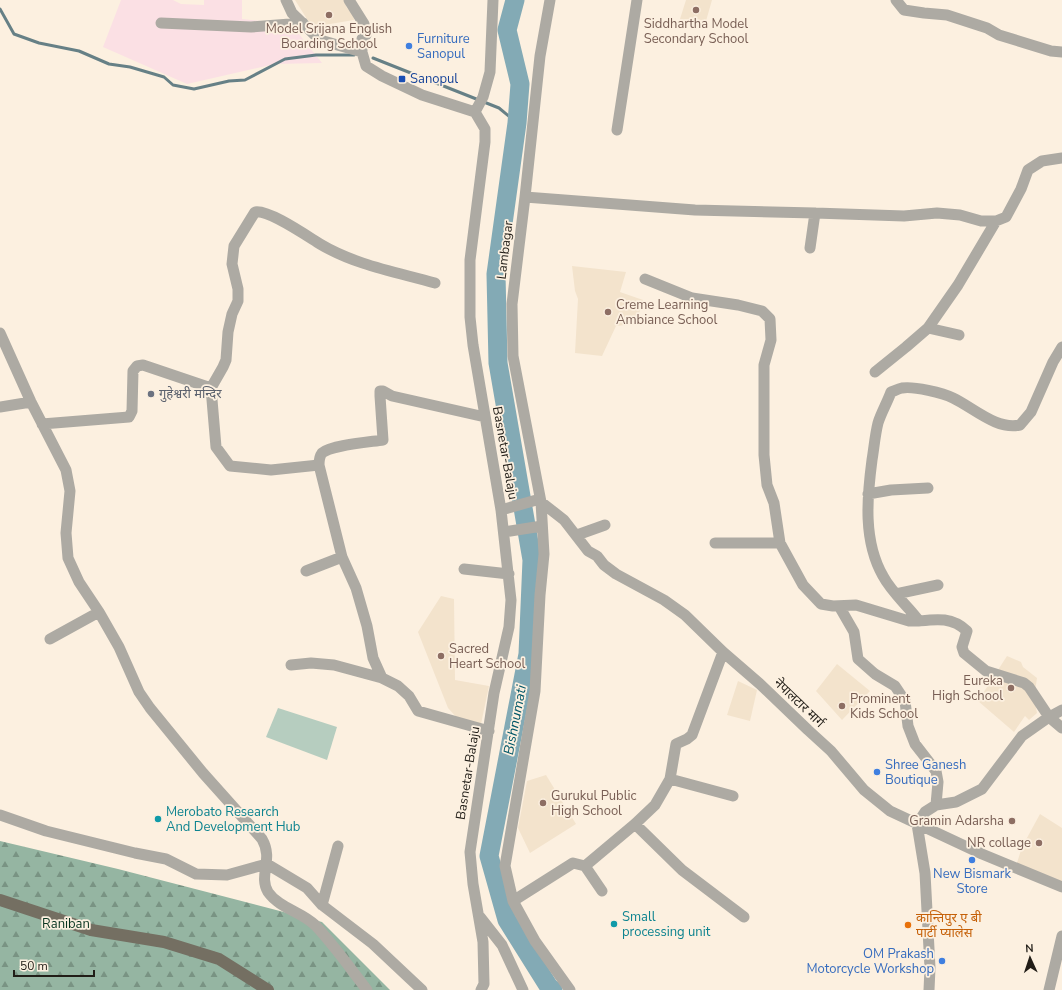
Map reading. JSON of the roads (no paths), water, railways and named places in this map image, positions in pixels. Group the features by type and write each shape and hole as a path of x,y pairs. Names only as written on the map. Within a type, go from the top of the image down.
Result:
{"main road":[{"path":"0,900 91,930 164,942 219,958 268,990"}],"street":[{"path":"286,0 292,13 320,40 362,52"},
{"path":"349,0 364,24 366,35 362,39 362,52 369,68 422,95 476,110 483,97 490,72 492,0"},
{"name":"Lambagar","path":"550,0 540,56 512,304 513,356 537,501 538,527 544,554 540,595 535,691 505,866 513,901 535,941 570,990"},
{"path":"617,130 637,0"},
{"path":"896,0 904,10 947,14 987,28 999,35 1051,51 1062,52"},
{"path":"161,23 251,26 303,23"},
{"name":"Basnetar-Balaju","path":"476,110 485,129 485,142 470,260 470,317 473,346 485,417 505,509 508,532 511,600 508,627 494,693 470,852 473,884 483,942 484,984 481,990"},
{"path":"525,197 695,210 904,216 937,213 960,216 981,222 996,221 1006,217 1021,188 1028,170 1042,161 1062,158"},
{"path":"319,465 271,470 230,466 216,446 211,388 226,360 228,332 232,314 238,301 238,289 232,264 234,246 255,212 281,220 324,247 352,260 435,282"},
{"path":"810,248 814,213"},
{"path":"875,372 928,328 958,285 996,221"},
{"path":"645,279 692,298 738,305 762,311 770,319 771,340 764,366 764,455 767,485 774,503 780,543 803,585 821,604 839,606 856,605 909,621 940,618 960,625 967,631 962,647 964,653 986,671 1024,683 1029,687 1049,717 1062,728"},
{"path":"928,328 959,335"},
{"path":"0,333 30,402 66,470 70,491 66,533 68,558 79,582 119,646 139,692 150,708 203,773 262,839 268,851 264,881 269,893 278,901 314,924 345,960 367,990"},
{"path":"919,621 883,577 875,560 868,522 868,494 878,423 891,392 903,388 941,393 954,398 991,420 1013,427 1020,426 1031,412 1053,362 1062,347"},
{"path":"42,424 129,417 132,411 132,373 135,367 141,364 211,388"},
{"path":"382,678 373,658 367,626 356,588 342,557 319,465 320,456 324,452 351,444 383,440 380,391 392,396 485,417"},
{"path":"0,408 30,402"},
{"path":"868,494 891,490 928,488"},
{"path":"505,509 537,501"},
{"name":"नेपालटार मार्ग","path":"537,501 564,520 588,551 597,556 604,565 616,574 664,600 685,615 831,751 864,790 890,811 982,854 1062,887"},
{"path":"577,535 606,525"},
{"path":"508,532 538,527"},
{"path":"715,543 780,543"},
{"path":"306,571 342,557"},
{"path":"464,569 509,574"},
{"path":"896,594 938,585"},
{"path":"839,606 854,632 858,659 875,674 895,686 905,701 908,726 915,744 936,771 938,782 936,805"},
{"path":"50,639 99,612"},
{"path":"585,866 655,805 670,779 676,744 692,735 723,652"},
{"path":"291,665 310,663 334,665 382,678 398,686 409,696 418,711 489,731"},
{"path":"930,990 925,873 917,824 925,812 936,805 956,802 982,789 1022,736 1049,717 1062,710"},
{"path":"670,779 733,796"},
{"path":"0,815 46,831 135,853 166,859 196,874 227,875 267,864 307,888 322,905 373,944 422,990"},
{"path":"635,824 682,870 744,917"},
{"path":"322,905 338,846"},
{"path":"513,901 573,863 585,866 602,891"},
{"path":"478,915 502,945 523,990"},
{"path":"1049,990 1062,936"}],"waterway":[{"name":"Bishnumati","path":"515,0 507,30 520,84 517,123 496,274 498,363 532,560 528,654 489,856 507,920 549,987 553,990"},
{"path":"0,9 14,34 39,43 79,51 109,64 130,67 164,77 173,85 194,89 229,81 245,80 285,59 316,55 354,55"},
{"path":"373,58 499,108 517,123"}],"place":[{"name":"Siddhartha Model Secondary School","path":"696,10"},
{"name":"Model Srijana English Boarding School","path":"329,15"},
{"name":"Furniture Sanopul","path":"409,46"},
{"name":"Sanopul","path":"402,79"},
{"name":"Creme Learning Ambiance School","path":"608,312"},
{"name":"गुहेश्वरी मन्दिर","path":"151,394"},
{"name":"Sacred Heart School","path":"441,656"},
{"name":"Eureka High School","path":"1011,688"},
{"name":"Prominent Kids School","path":"842,706"},
{"name":"Shree Ganesh Boutique","path":"877,772"},
{"name":"Gurukul Public High School","path":"543,803"},
{"name":"Merobato Research And Development Hub","path":"158,819"},
{"name":"Gramin Adarsha","path":"1012,821"},
{"name":"NR collage","path":"1039,843"},
{"name":"New Bismark Store","path":"972,860"},
{"name":"Small processing unit","path":"614,924"},
{"name":"कान्तिपुर ए बी पार्टी प्यालेस","path":"908,925"},
{"name":"OM Prakash Motorcycle Workshop","path":"942,961"}],"park label":[{"name":"Raniban","path":"66,924"}]}
